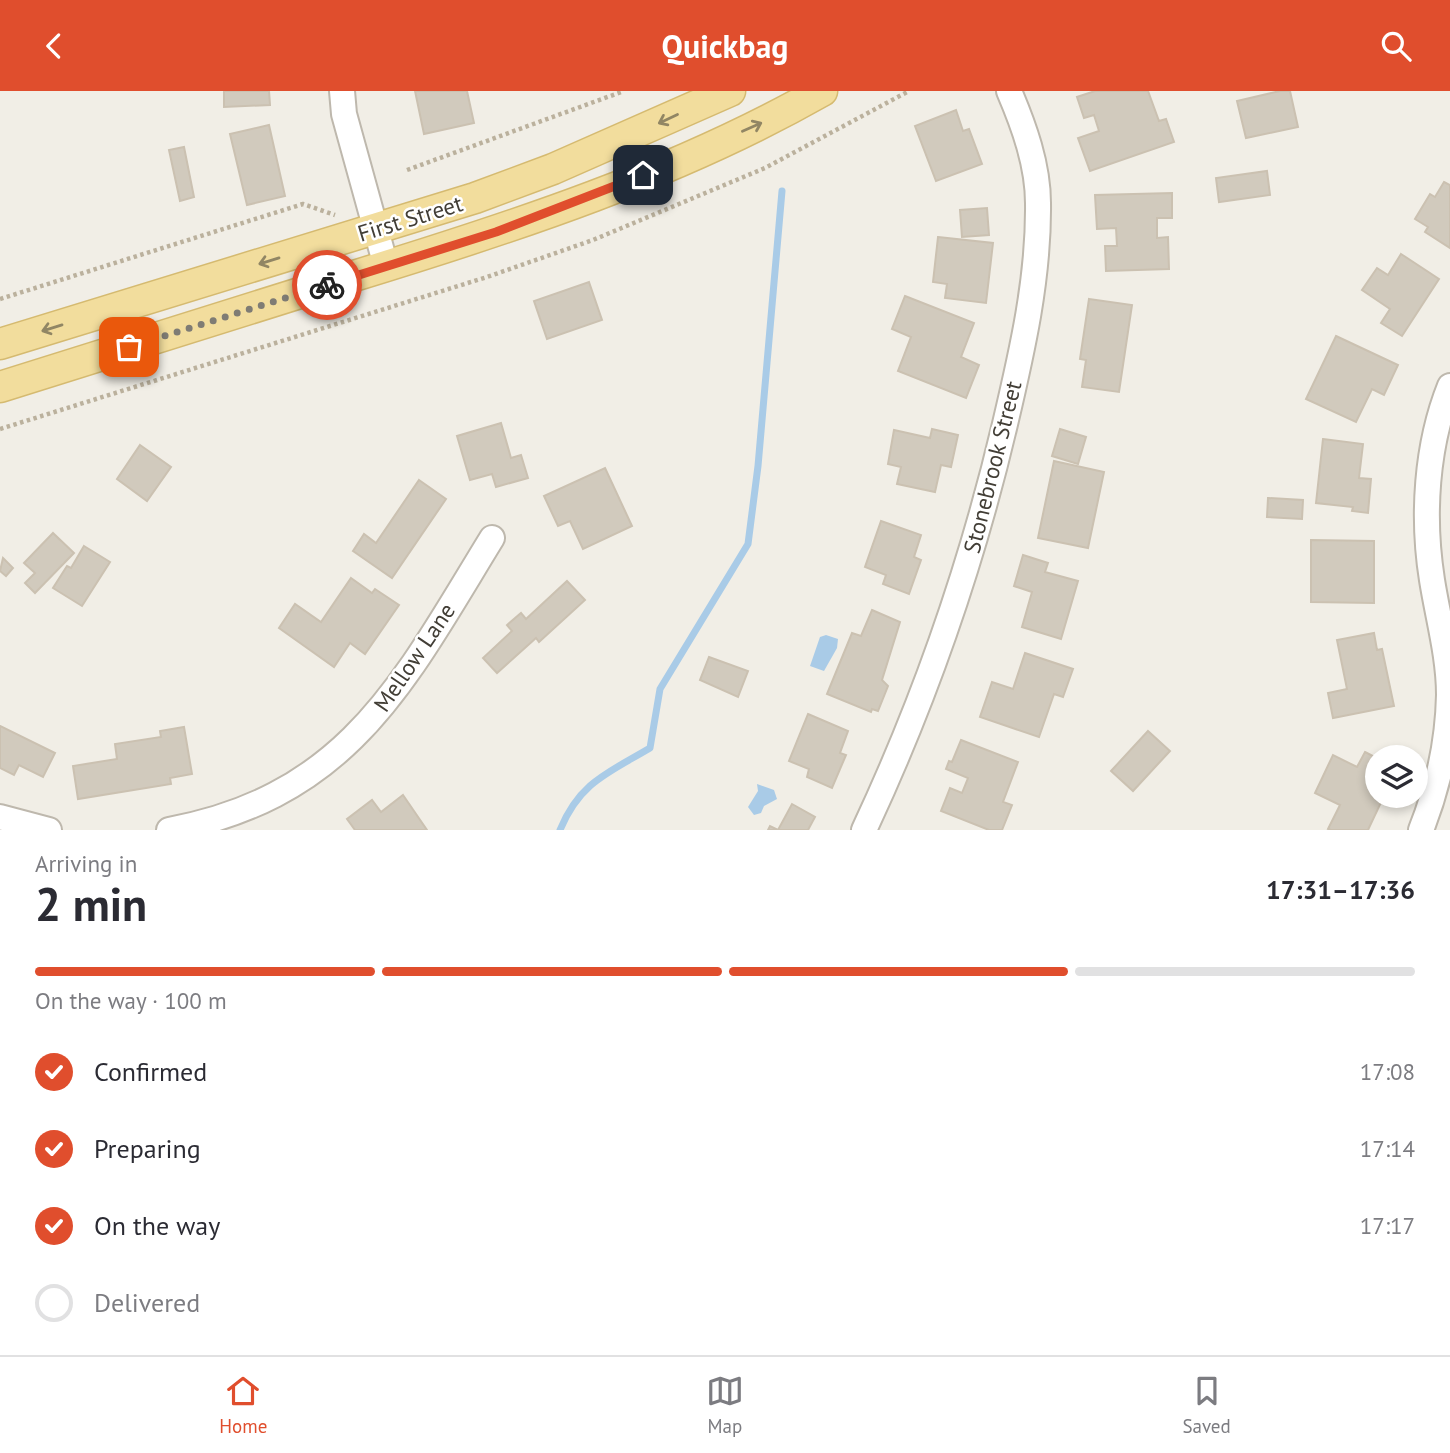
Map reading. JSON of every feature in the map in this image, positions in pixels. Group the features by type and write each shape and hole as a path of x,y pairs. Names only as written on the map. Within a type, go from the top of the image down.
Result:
{"main road":[{"name":"First Street","path":"0,344 375,228 553,169 730,91"},
{"name":"First Street","path":"0,387 496,232 594,196 786,111 822,91"}],"street":[{"path":"342,91 344,114 386,266"},
{"name":"Stonebrook Street","path":"864,830 918,705 954,608 989,492 1014,385 1035,271 1039,201 1026,132 1009,91"},
{"path":"1421,830 1431,805 1445,748 1448,708 1445,647 1427,537 1428,489 1434,442 1450,386"},
{"name":"Mellow Lane","path":"169,830 202,824 244,810 284,791 318,769 358,736 403,682 492,538"},
{"path":"0,817 49,830"}],"path":[{"path":"407,170 624,91"},
{"path":"0,429 474,281 593,240 765,168 909,91"},
{"path":"0,299 303,204 375,228"}],"water":[{"path":"826,635 838,639 837,648 824,671 810,666 820,637"},
{"path":"757,784 774,790 777,799 764,806 761,813 754,815 748,807 758,791"}],"building":[{"path":"224,91 269,91 270,105 224,107"},
{"path":"415,91 467,91 474,123 424,134"},
{"path":"1095,91 1148,91 1159,121 1166,119 1174,142 1090,171 1078,138 1099,131 1094,115 1084,118 1077,97"},
{"path":"1290,91 1298,127 1246,138 1237,101"},
{"path":"956,110 963,131 969,129 982,164 936,181 915,126"},
{"path":"269,125 285,196 247,205 230,134"},
{"path":"184,147 194,197 180,201 169,150"},
{"path":"1267,171 1270,195 1219,202 1216,178"},
{"path":"1444,182 1450,185 1450,248 1425,232 1428,227 1415,219 1430,194 1435,197"},
{"path":"1172,193 1172,218 1157,218 1157,238 1168,237 1169,269 1106,271 1105,246 1117,246 1116,228 1097,229 1095,195"},
{"path":"987,208 989,235 962,237 960,210"},
{"path":"938,237 993,243 986,303 945,298 947,284 933,282"},
{"path":"1401,254 1439,279 1402,336 1381,323 1390,309 1362,290 1377,268 1388,275"},
{"path":"589,282 602,320 547,339 534,301"},
{"path":"905,296 974,323 961,357 979,365 966,398 898,371 911,337 892,329"},
{"path":"1089,299 1132,305 1119,392 1082,387 1086,360 1080,359"},
{"path":"1336,336 1398,365 1384,395 1372,389 1356,422 1306,399"},
{"path":"501,423 511,458 521,455 528,478 496,487 492,474 470,480 457,436"},
{"path":"932,429 958,435 951,467 941,465 935,492 897,484 901,467 888,464 894,430 930,438"},
{"path":"1060,429 1086,437 1078,464 1052,456"},
{"path":"1323,439 1363,444 1359,478 1371,479 1368,513 1352,511 1353,507 1316,503"},
{"path":"140,445 171,467 147,501 117,479"},
{"path":"1054,461 1104,472 1088,548 1038,538"},
{"path":"605,468 632,526 583,549 570,521 558,526 544,496"},
{"path":"419,480 446,499 392,578 353,551 364,534 376,543"},
{"path":"1268,498 1303,500 1302,519 1267,517"},
{"path":"881,521 921,535 914,557 921,560 909,594 883,584 886,575 865,567"},
{"path":"53,533 74,553 35,593 25,583 35,573 24,563"},
{"path":"1311,540 1374,541 1374,603 1311,602"},
{"path":"84,546 110,562 82,606 53,588 67,566 71,568"},
{"path":"1023,555 1048,563 1045,572 1078,581 1061,639 1022,627 1032,592 1014,586"},
{"path":"3,558 13,568 6,576 0,571"},
{"path":"351,578 372,593 375,589 399,605 365,654 350,643 334,667 279,628 295,604 321,622"},
{"path":"567,581 585,600 539,642 536,638 497,673 483,658 512,631 507,625 521,613 526,619"},
{"path":"872,610 900,622 882,680 888,686 878,711 872,709 871,712 827,694 852,633 861,636"},
{"path":"1374,633 1377,650 1382,649 1394,706 1333,718 1328,693 1347,689 1337,640"},
{"path":"1025,653 1073,669 1063,697 1054,694 1039,737 980,717 992,682 1013,689"},
{"path":"709,657 748,671 738,697 700,680"},
{"path":"808,714 848,731 840,753 846,755 832,788 807,777 809,769 789,761"},
{"path":"0,726 55,753 43,777 19,765 14,775 0,768"},
{"path":"184,727 192,774 170,778 171,784 78,799 73,766 117,759 115,744 161,737 160,731"},
{"path":"1148,731 1170,751 1133,791 1111,771"},
{"path":"961,740 1018,762 1003,802 1012,805 1002,830 989,830 941,811 950,788 962,793 968,778 946,769 949,761 952,762"},
{"path":"1365,752 1365,808 1378,808 1368,830 1328,829 1340,805 1315,793 1333,755 1357,767"},
{"path":"403,795 427,830 355,830 347,819 372,800 381,812"},
{"path":"792,804 815,817 808,830 778,830"}],"waterway":[{"path":"560,830 586,790 608,772 650,748 660,689 748,544 758,466 782,191"}],"way so far":[{"path":"129,347 327,285"}],"route":[{"path":"327,285 496,232 643,175"}]}
